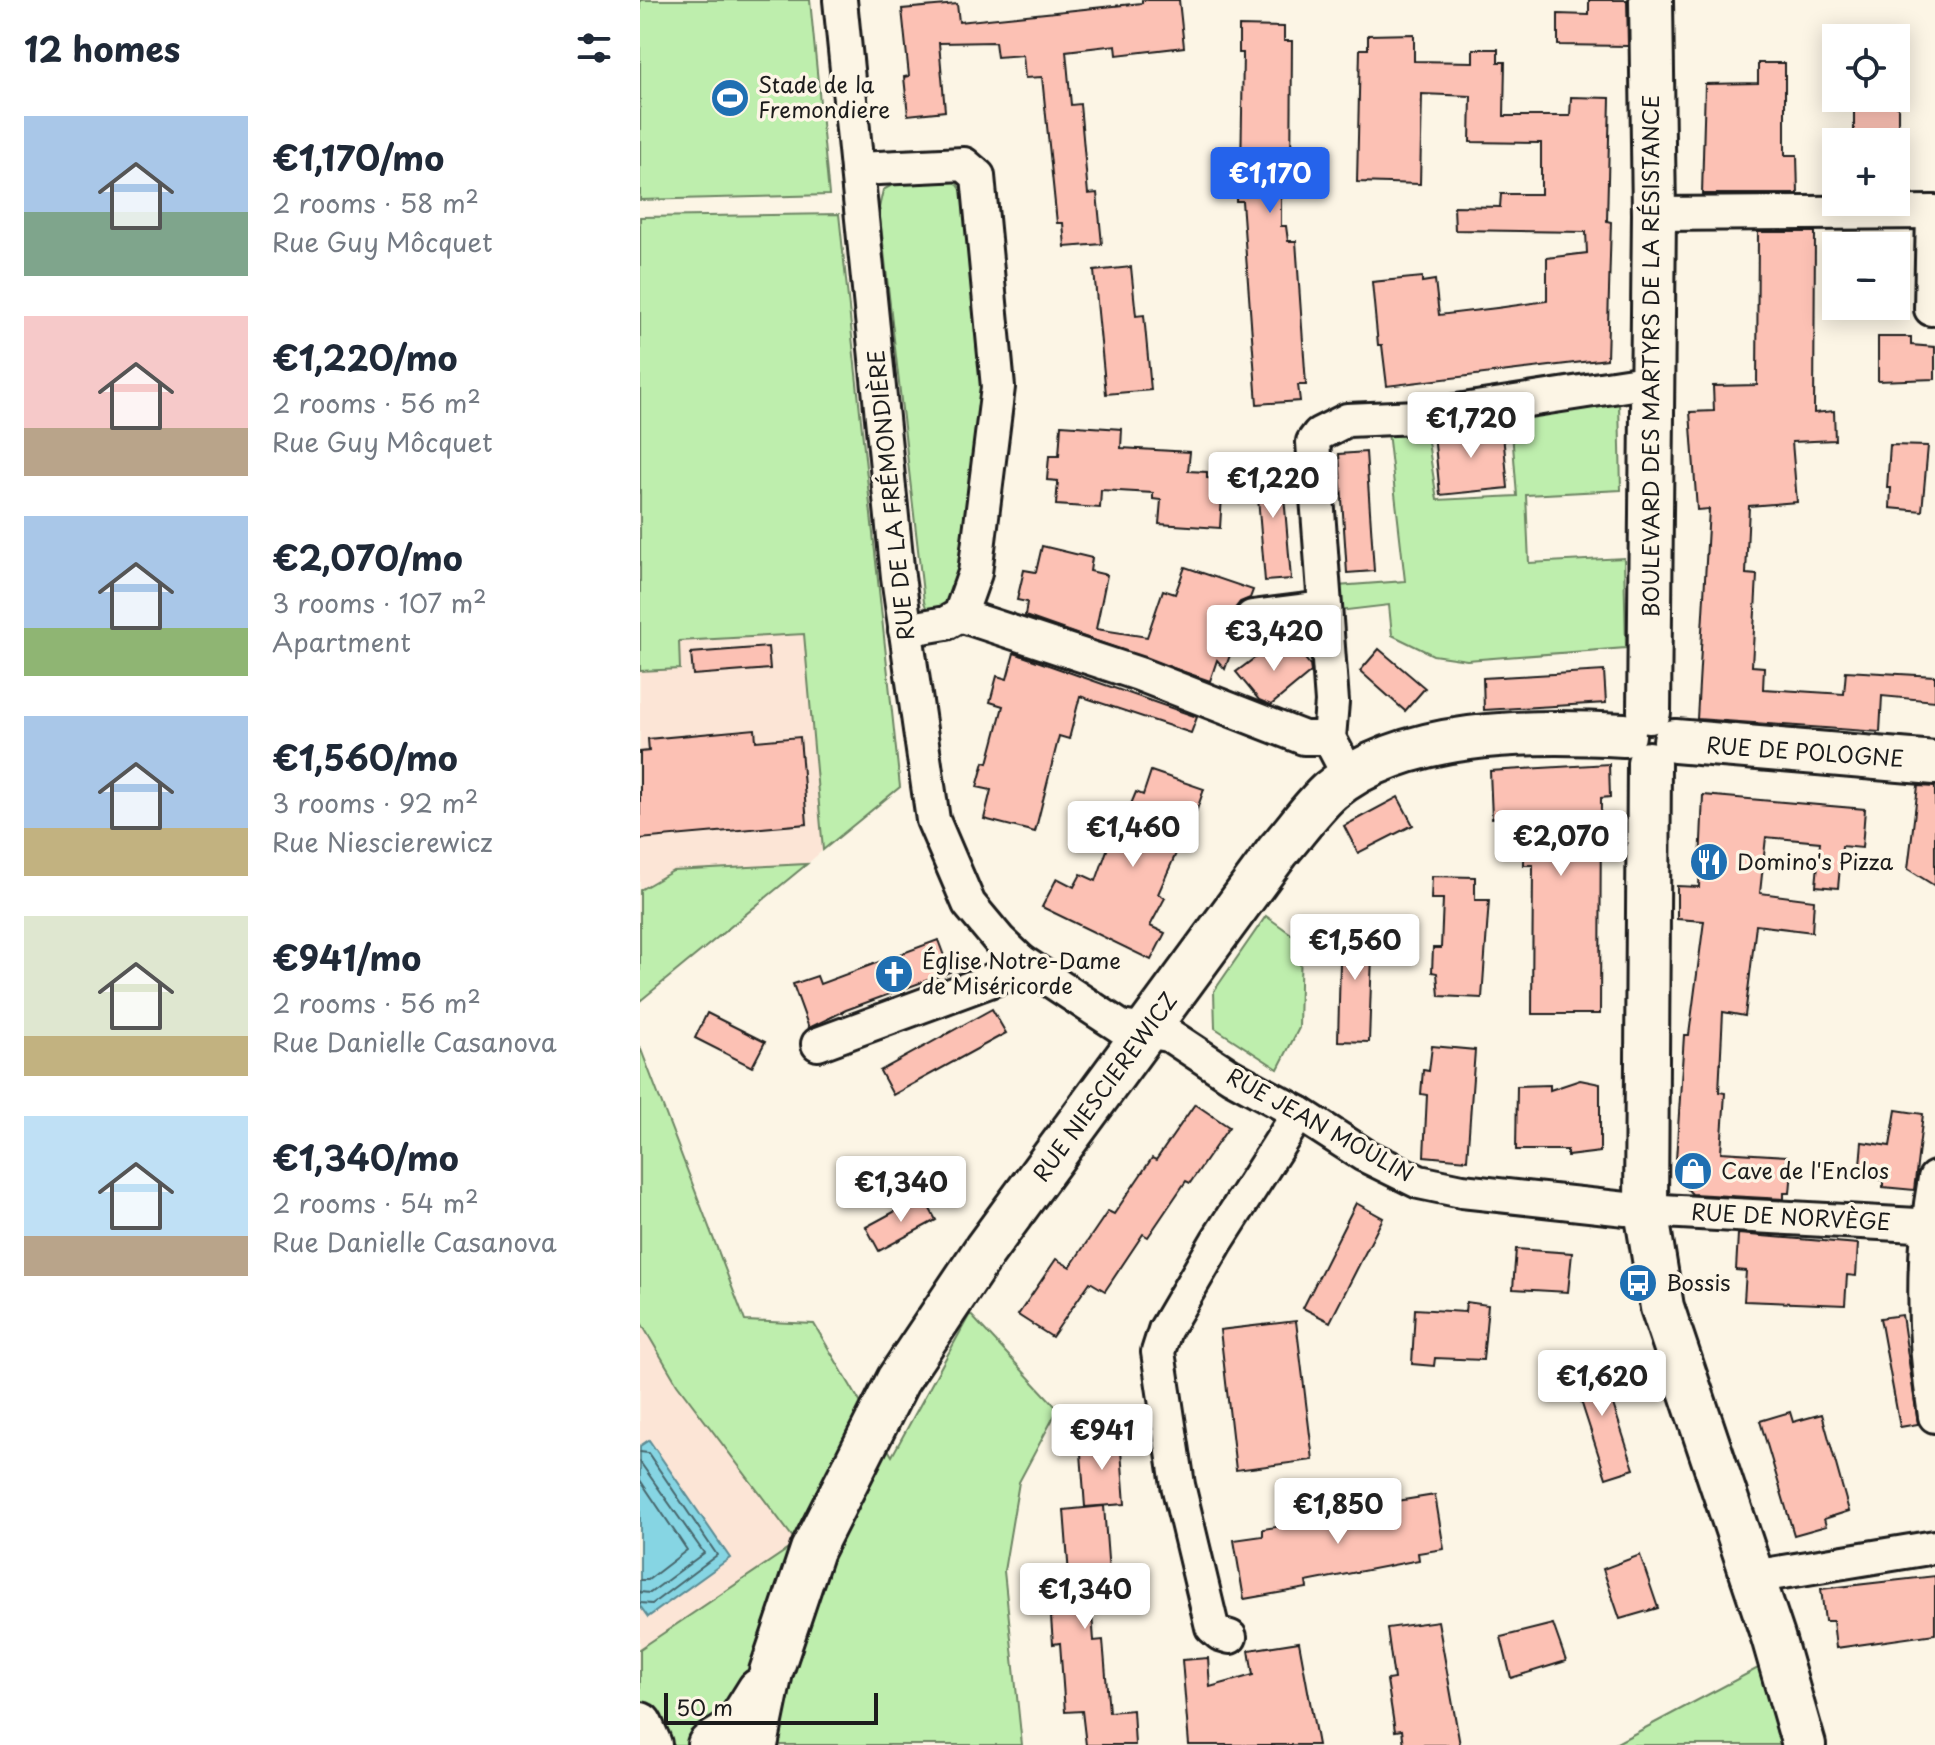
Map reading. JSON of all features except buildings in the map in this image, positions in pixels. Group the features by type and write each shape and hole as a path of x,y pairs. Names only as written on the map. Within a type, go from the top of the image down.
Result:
{"main road":[{"path":"640,1725 649,1745"}],"street":[{"name":"RUE DE LA FRÉMONDIÈRE","path":"840,0 905,630 933,820 969,904 1021,961 1121,1027 1146,1031"},
{"name":"BOULEVARD DES MARTYRS DE LA RÉSISTANCE","path":"1651,0 1654,214 1646,1210 1662,1307 1753,1577 1804,1745"},
{"path":"857,169 964,164 978,176 998,387 975,573 960,615"},
{"path":"1654,214 1934,212 1931,309"},
{"path":"1350,778 1329,738 1332,702 1313,442 1319,434 1347,420 1418,417 1652,381"},
{"path":"1252,617 1323,608"},
{"path":"905,630 930,627 960,615 1139,674 1304,738 1329,738"},
{"name":"RUE NIESCIEREWICZ","path":"756,1745 771,1672 812,1550 898,1380 985,1250 1278,851 1330,792 1378,761 1469,737 1649,738"},
{"name":"RUE DE POLOGNE","path":"1649,738 1935,763"},
{"path":"818,1044 1003,976 1021,961"},
{"name":"RUE JEAN MOULIN","path":"1146,1031 1169,1035 1231,1076 1299,1113 1364,1155 1419,1182 1476,1193 1646,1210"},
{"path":"1230,1637 1212,1627 1178,1485 1158,1352 1165,1330 1209,1253 1299,1113"},
{"path":"1935,1178 1925,1352 1935,1416"},
{"name":"RUE DE NORVÈGE","path":"1646,1210 1931,1226"},
{"path":"1753,1577 1935,1547"},
{"name":"RUE NIESCIEREWICZ","path":"709,1745 728,1735 738,1725 771,1672"}],"shaded area":[{"path":"804,634 823,850 807,864 673,871 640,890 640,671 680,669 679,641"},
{"path":"640,1321 677,1384 797,1543 640,1649"}],"green space":[{"name":"Stade de la Fremondiere","path":"640,0 810,0 829,195 640,200"},
{"path":"956,182 964,194 987,378 955,605 929,615 924,602 879,208 883,190 894,184"},
{"path":"839,214 900,787 823,850 804,634 679,641 680,669 640,671 640,217"},
{"path":"1619,402 1621,490 1526,495 1529,563 1624,558 1626,648 1467,660 1433,655 1392,635 1389,605 1339,611 1337,586 1405,581 1388,432 1426,429 1437,500 1517,496 1511,419"},
{"path":"807,864 640,1001 640,890 673,871"},
{"path":"1266,916 1301,941 1299,1028 1278,1069 1215,1028 1214,991"},
{"path":"640,1047 745,1321 814,1324 892,1456 970,1314 1058,1409 1019,1482 1004,1571 1022,1745 640,1745 640,1649 797,1543 677,1384 640,1321"},
{"path":"1760,1667 1780,1745 1613,1745"}],"water":[{"path":"649,1440 730,1558 648,1617 640,1606 640,1446"}],"place":[{"name":"Stade de la Fremondiere","path":"730,98"},
{"name":"Domino's Pizza","path":"1709,862"},
{"name":"Église Notre-Dame de Miséricorde","path":"894,974"},
{"name":"Cave de l'Enclos","path":"1693,1171"},
{"name":"Bossis","path":"1638,1283"}]}
